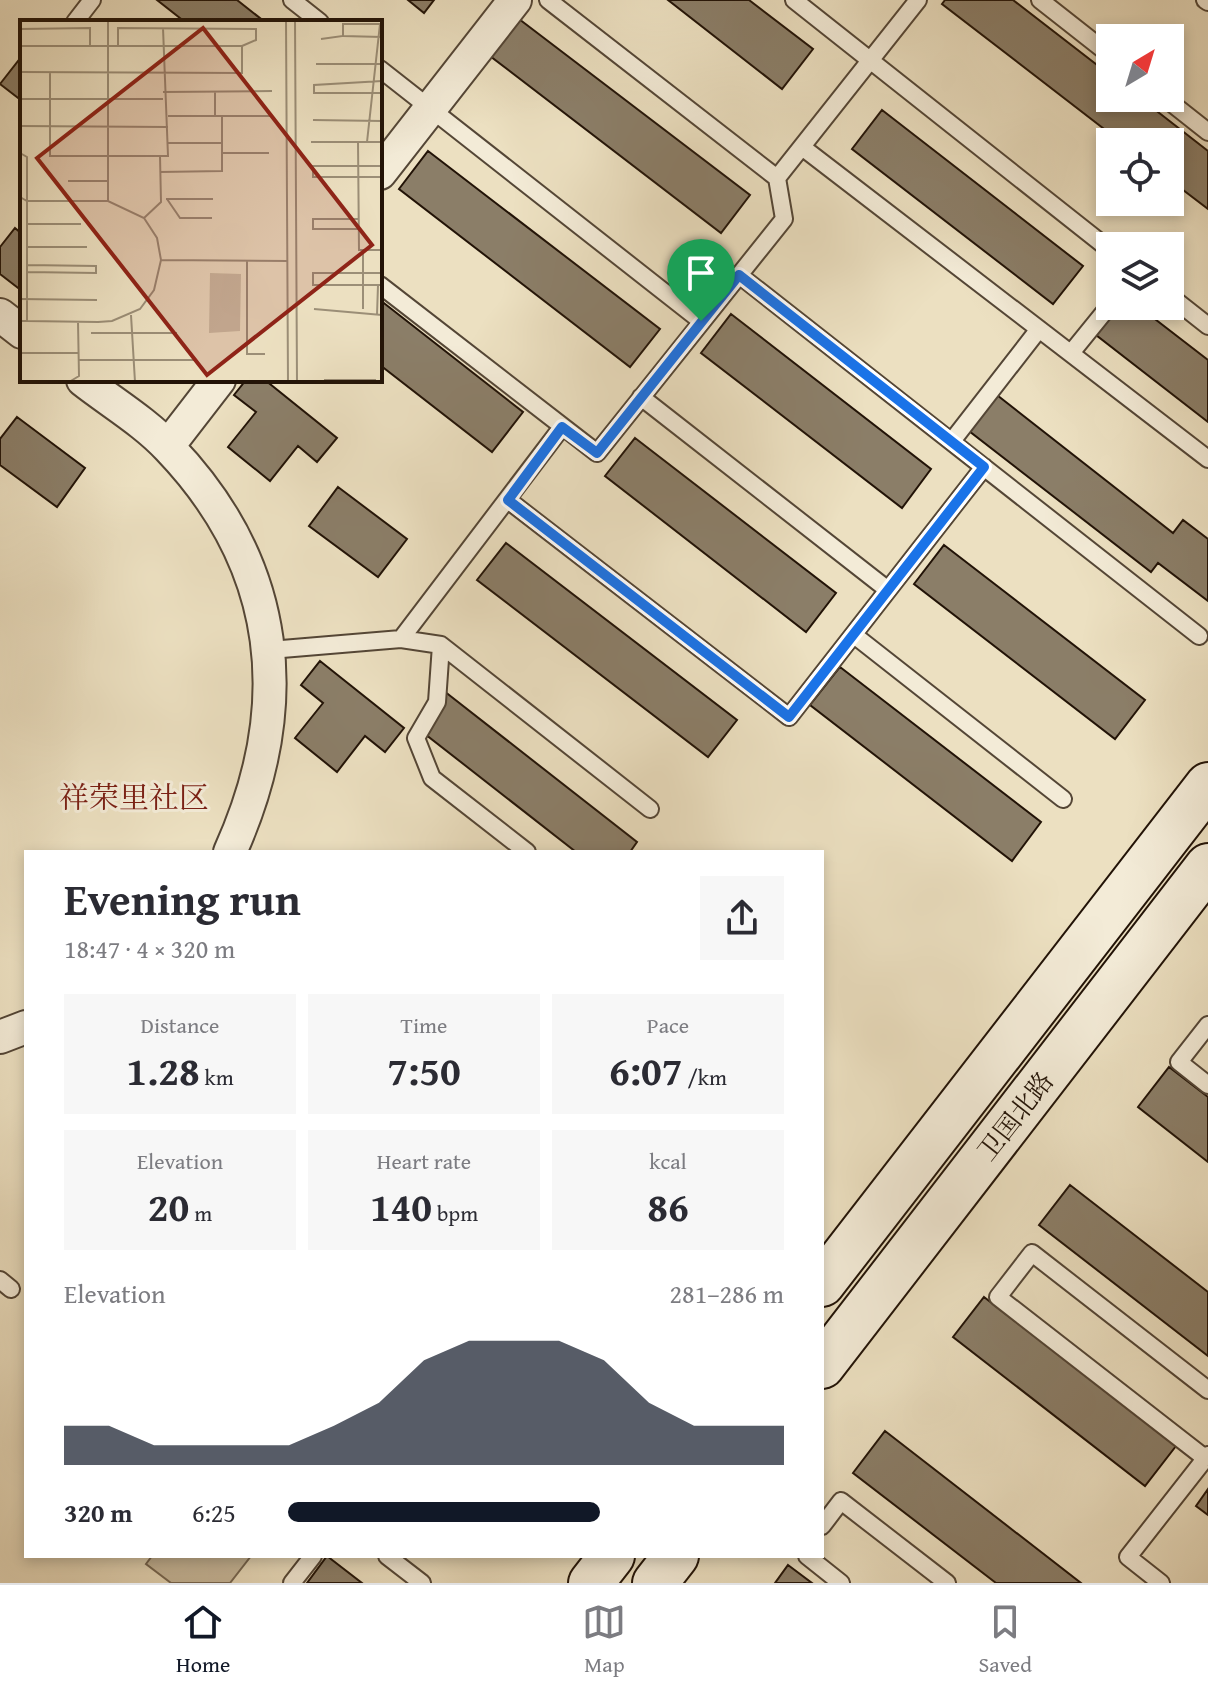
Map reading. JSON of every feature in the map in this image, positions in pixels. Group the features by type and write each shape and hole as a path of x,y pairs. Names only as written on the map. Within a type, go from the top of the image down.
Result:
{"main road":[{"name":"卫国北路","path":"824,1281 1208,785"},
{"name":"卫国北路","path":"824,1363 1208,866"},
{"path":"591,1583 610,1558"},
{"path":"655,1583 674,1558"}],"street":[{"path":"382,170 515,0"},
{"path":"0,315 20,330"},
{"path":"86,382 168,446 218,507 252,577 270,650 269,727 255,788 231,850"},
{"path":"168,446 217,382"},
{"path":"0,1037 24,1028"}],"lane":[{"path":"77,20 92,0"},
{"path":"292,0 317,20"},
{"path":"382,287 597,453 784,219 777,178 548,0"},
{"path":"794,0 1096,239"},
{"path":"777,178 918,0"},
{"path":"1040,0 1096,44"},
{"path":"382,71 701,321"},
{"path":"1183,112 1208,132"},
{"path":"802,147 1208,459"},
{"path":"739,275 1199,636"},
{"path":"1184,307 1208,326"},
{"path":"1071,353 1098,320"},
{"path":"952,441 1039,329"},
{"path":"641,397 888,590"},
{"path":"401,639 562,427"},
{"path":"508,500 789,717 984,467"},
{"path":"854,635 1063,799"},
{"path":"270,650 401,639 441,645 650,809"},
{"path":"441,645 437,702 416,738 432,778 524,850"},
{"path":"1208,1025 1179,1062 1208,1085"},
{"path":"1161,1583 1143,1578 1128,1557 1207,1456 998,1297 1032,1253 1208,1390"},
{"path":"824,1523 841,1501 947,1583"},
{"path":"292,1583 311,1558"},
{"path":"390,1558 422,1583"},
{"path":"810,1558 841,1583"}],"shaded area":[{"path":"150,1558 249,1558 230,1583 171,1583 146,1564"}],"building":[{"path":"157,0 237,0 262,20 182,20"},
{"path":"408,0 434,0 424,13"},
{"path":"668,0 749,0 813,49 782,89"},
{"path":"945,0 1013,0 1096,64 1096,112 1158,112 1178,128 1103,128 942,4"},
{"path":"519,19 750,195 721,233 490,56"},
{"path":"20,59 20,99 0,84"},
{"path":"882,110 1083,266 1053,304 852,149"},
{"path":"1184,132 1208,151 1208,209 1184,191"},
{"path":"428,151 660,329 630,367 399,189"},
{"path":"15,228 20,232 20,289 0,274 0,247"},
{"path":"382,302 523,412 492,452 382,367"},
{"path":"731,314 931,469 902,508 701,353"},
{"path":"1107,320 1156,320 1208,360 1208,422 1096,335"},
{"path":"244,382 267,382 337,438 317,462 298,446 270,481 228,447 256,412 234,395"},
{"path":"988,388 1173,533 1183,520 1208,539 1208,601 1158,563 1151,572 960,424"},
{"path":"17,417 85,468 57,507 0,465 0,439"},
{"path":"635,438 836,593 806,632 605,476"},
{"path":"338,487 407,539 378,577 309,526"},
{"path":"506,543 737,720 708,757 477,580"},
{"path":"944,545 1145,700 1115,739 914,584"},
{"path":"320,661 404,728 385,752 365,736 337,772 295,738 323,703 301,685"},
{"path":"840,667 1041,822 1012,861 810,705"},
{"path":"444,691 637,842 631,850 573,850 416,727"},
{"path":"1169,1067 1208,1097 1208,1162 1138,1107"},
{"path":"1070,1185 1208,1292 1208,1356 1039,1225"},
{"path":"984,1297 1176,1446 1145,1486 953,1337"},
{"path":"885,1431 1081,1583 996,1583 853,1473"},
{"path":"1208,1489 1208,1515 1196,1506"},
{"path":"326,1558 330,1558 362,1583 307,1583"},
{"path":"788,1565 812,1583 775,1583"}],"district":[{"name":"祥荣里社区","path":"134,797"}],"route":[{"path":"739,275 984,467 789,717 508,500 562,427 597,453 701,321 739,275"}]}
